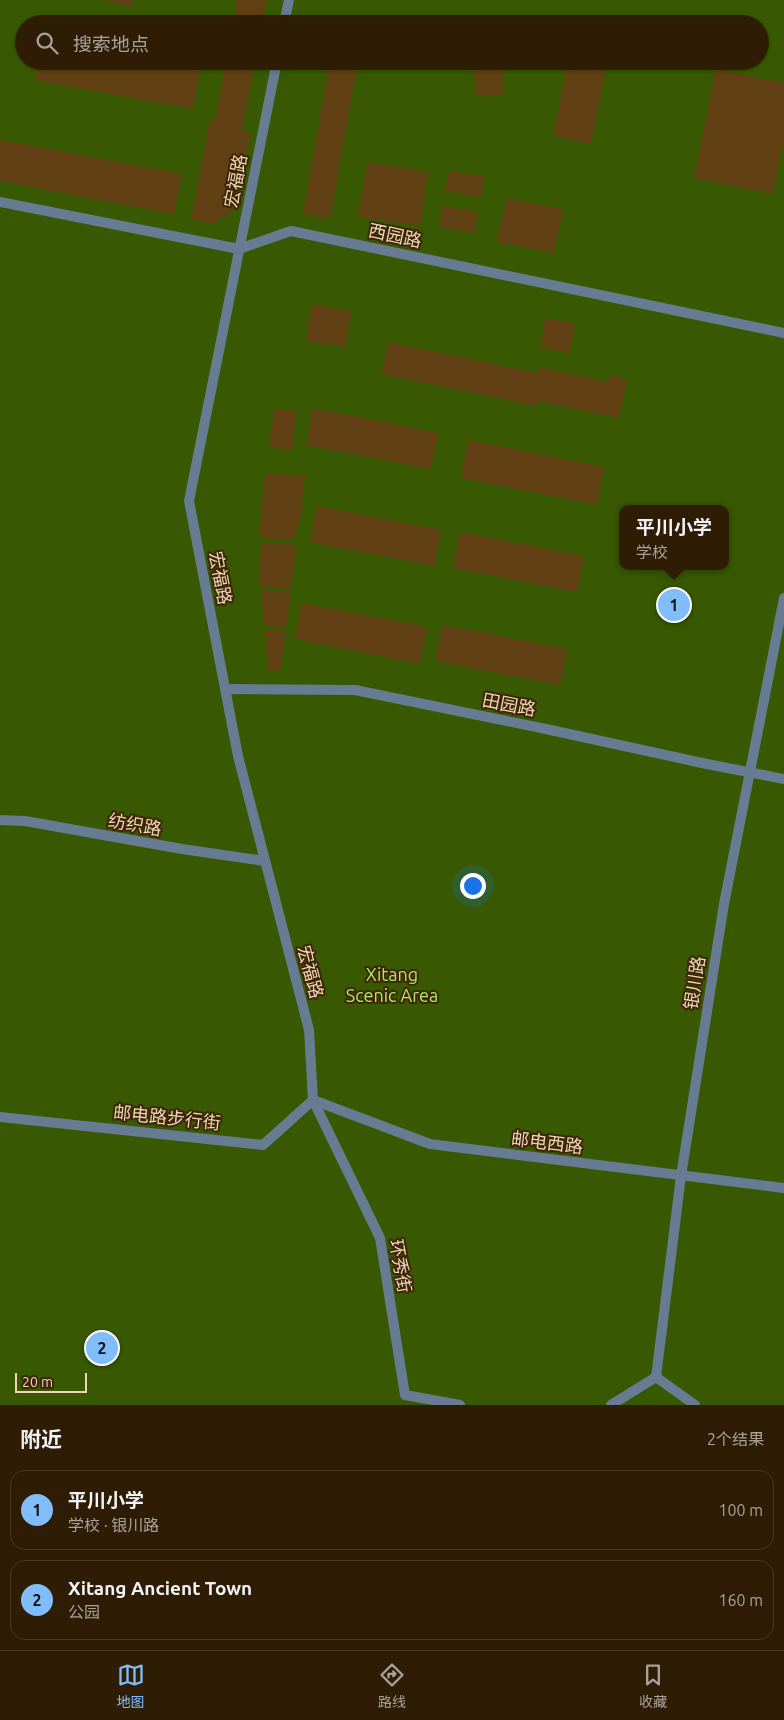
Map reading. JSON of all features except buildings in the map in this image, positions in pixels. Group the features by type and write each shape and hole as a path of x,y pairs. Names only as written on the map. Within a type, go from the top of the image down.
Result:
{"street":[{"path":"286,15 289,0"},
{"name":"宏福路","path":"275,70 189,501 238,756 309,1030 313,1100"},
{"path":"0,202 239,249"},
{"name":"西园路","path":"239,249 291,231 784,333"},
{"name":"银川路","path":"656,1377 681,1176 724,904 784,598"},
{"name":"田园路","path":"225,689 355,690 784,779"},
{"name":"纺织路","path":"0,820 25,821 182,849 265,860"},
{"name":"邮电西路","path":"313,1100 430,1144 784,1188"},
{"name":"邮电路步行街","path":"0,1117 263,1145 313,1100"},
{"name":"环秀街","path":"313,1100 380,1238 405,1395 460,1405"},
{"path":"611,1405 656,1377 694,1405"}],"green space":[{"name":"Xitang Scenic Area","path":"0,0 784,0 784,1405 0,1405"}],"place":[{"name":"平川小学","path":"674,605"},
{"name":"Xitang Ancient Town","path":"102,1348"}]}
